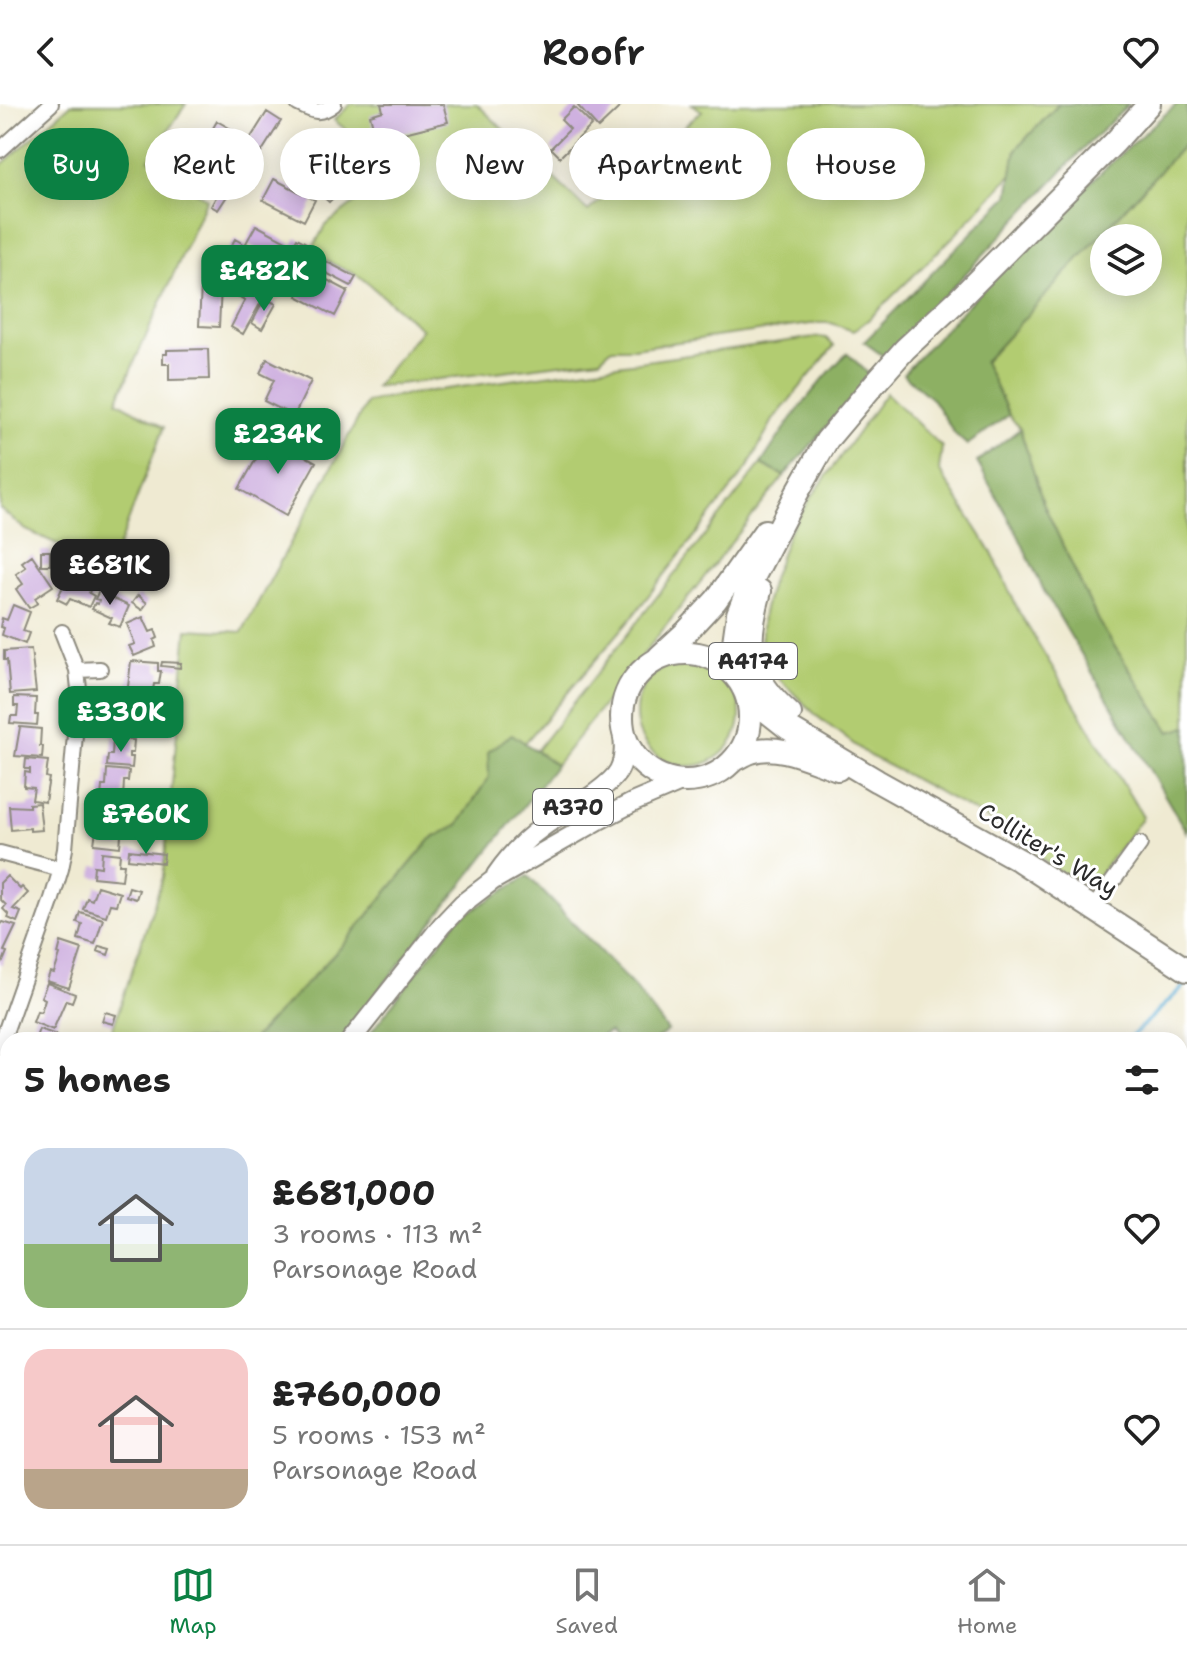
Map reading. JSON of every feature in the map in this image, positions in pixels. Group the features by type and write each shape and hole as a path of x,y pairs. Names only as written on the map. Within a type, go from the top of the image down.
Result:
{"highway":[{"path":"1115,142 1149,104"},
{"path":"736,679 738,614 749,586 827,440 905,349 1156,104"},
{"path":"655,661 674,654 694,654 713,659 736,679 749,706 750,726 744,745 734,761 718,773 701,780 681,782 658,776 639,763 626,743 621,720 623,702 629,686 640,671 655,661 716,600 772,522 797,493"},
{"name":"A4174","path":"797,493 753,615 750,644 756,673 775,701 877,781"},
{"name":"Colliter's Way","path":"736,679 755,702 788,728 1019,860 1181,966"},
{"name":"Colliter's Way","path":"734,761 753,751 783,751 877,781"}],"main road":[{"name":"A370","path":"492,881 509,856 540,829 608,783 618,771 624,755 621,720"},
{"name":"A370","path":"357,1032 462,904 492,881 601,819 681,782"}],"street":[{"path":"298,104 313,111 325,111 334,104"},
{"path":"0,150 45,106"},
{"path":"5,1032 51,902 65,849 79,689 77,670 62,632"},
{"path":"77,670 100,669"},
{"path":"1094,907 1140,844"},
{"path":"0,853 61,869"}],"green space":[{"path":"71,104 186,104 170,128 145,128 145,200 207,200 117,401 164,427 108,574 64,547 26,530 0,509 0,166 24,145 24,200 129,200 129,128 44,128"},
{"path":"351,104 477,104 502,128 436,128 436,200 553,200 553,177 569,193 569,200 577,200 588,211 601,200 771,200 771,128 683,128 702,111 692,104 1059,104 1016,149 1012,174 956,234 853,331 831,323 818,323 634,348 612,348 600,359 375,387 422,329 359,276 310,253 325,226 358,200 420,200 420,128 344,128 334,120"},
{"path":"1059,104 1129,104 886,358 864,342 1008,196 1016,149"},
{"path":"1177,104 1187,104 1187,141 1111,224 1090,224 1090,247 984,362 1009,415 967,445 955,434 933,400 903,374 1105,168"},
{"path":"1187,141 1187,727 1170,732 1098,621 1043,503 1020,429 1009,415 984,362 1090,247 1090,296 1162,296 1162,224 1111,224"},
{"path":"817,337 826,338 834,346 773,420 748,467 628,622 525,743 512,735 458,825 431,839 345,943 260,1032 112,1032 163,877 187,629 242,632 367,402"},
{"path":"847,353 871,376 784,476 761,464 801,406"},
{"path":"886,393 942,447 939,470 992,553 1019,612 1143,817 1098,876 1081,880 1062,874 996,824 868,755 818,717 777,677 761,646 763,613 789,532"},
{"path":"1020,429 1043,503 1098,621 1170,732 1187,727 1187,833 1044,591 1018,535 977,462"},
{"path":"761,464 784,476 556,765 536,751"},
{"path":"688,662 708,666 725,677 736,694 740,714 736,734 725,751 708,762 688,766 668,762 651,751 640,734 636,714 640,694 651,677 668,666"},
{"path":"512,734 556,765 346,1032 260,1032 345,943 431,839 458,825 489,777 488,752"},
{"path":"528,876 637,990 668,1031 371,1032 458,919"}],"building":[{"path":"381,104 443,104 448,122 420,129 373,128 370,115 383,111"},
{"path":"618,104 620,107 598,128 578,106"},
{"path":"574,107 592,125 589,128 569,128 561,120"},
{"path":"267,112 281,121 264,148 264,128 257,128"},
{"path":"217,121 229,128 213,128"},
{"path":"569,130 569,148 560,157 553,146"},
{"path":"274,179 280,182 280,200 315,200 304,221 264,198"},
{"path":"214,200 224,200 218,210 211,206"},
{"path":"256,225 293,245 297,238 310,245 295,271 246,243"},
{"path":"235,239 251,251 237,275 220,266"},
{"path":"252,252 266,260 261,269 275,277 243,334 231,327 245,300 234,294 240,284 250,290 253,284 239,276"},
{"path":"310,253 356,277 351,286 305,262"},
{"path":"310,271 348,291 335,316 297,296"},
{"path":"201,286 221,287 219,327 199,326"},
{"path":"265,298 276,304 262,329 252,323"},
{"path":"208,349 209,379 169,380 169,364 163,364 163,354 167,354 167,350"},
{"path":"267,359 311,381 294,416 264,401 274,380 260,373"},
{"path":"269,436 316,462 286,516 239,489"},
{"path":"41,551 50,551 50,565 41,565"},
{"path":"32,555 53,586 35,598 38,603 29,608 16,589 23,584 16,574 26,567 22,562"},
{"path":"67,578 91,588 89,593 94,596 89,607 70,599 67,604 57,599"},
{"path":"101,586 107,588 107,596 129,606 120,627 109,623 112,618 92,609 95,603 98,604 99,600 95,599"},
{"path":"138,595 147,603 142,610 132,603"},
{"path":"13,605 30,612 23,631 29,633 25,644 2,635 2,618 7,620"},
{"path":"143,617 150,632 155,630 158,638 154,640 156,647 134,656 129,646 135,644 127,624"},
{"path":"31,649 36,692 10,694 4,651"},
{"path":"131,661 158,663 158,671 161,671 159,684 154,684 153,690 158,691 157,706 126,704"},
{"path":"162,662 181,663 180,668 161,666"},
{"path":"14,697 36,698 37,725 10,723 11,716 17,716 18,706 14,706"},
{"path":"118,708 140,710 139,718 150,719 149,727 141,726 140,737 112,736 113,730 116,730"},
{"path":"20,727 41,729 42,758 15,756"},
{"path":"113,738 134,740 133,753 129,753 129,757 133,757 132,768 107,766 108,755 112,755"},
{"path":"26,759 48,761 45,802 32,800 34,788 24,787 25,772 30,773 30,769 25,769"},
{"path":"107,769 129,771 128,781 124,781 123,799 101,797 102,786 106,786"},
{"path":"100,801 127,803 129,825 122,824 120,847 94,844"},
{"path":"39,803 42,830 11,830 9,806 29,807 29,804"},
{"path":"129,850 164,854 163,863 128,859"},
{"path":"102,852 120,854 119,864 124,864 122,880 93,877 94,866 101,867"},
{"path":"7,876 28,893 13,909 21,912 17,922 8,918 3,909 6,905 0,899 0,883"},
{"path":"97,886 120,893 116,905 110,904 106,916 83,909 87,898 92,900"},
{"path":"129,887 139,890 136,899 126,896"},
{"path":"80,912 103,919 95,944 78,939 82,924 77,922"},
{"path":"3,922 16,926 0,964 0,926"},
{"path":"61,942 82,949 69,988 47,981 50,972 54,973"},
{"path":"99,946 110,949 108,955 97,951"},
{"path":"47,983 75,994 72,1002 66,1000 53,1030 33,1022 37,1011 41,1012 45,999 41,997"},
{"path":"105,1012 116,1015 113,1024 102,1021"}],"waterway":[{"path":"1136,1032 1187,983"}]}
